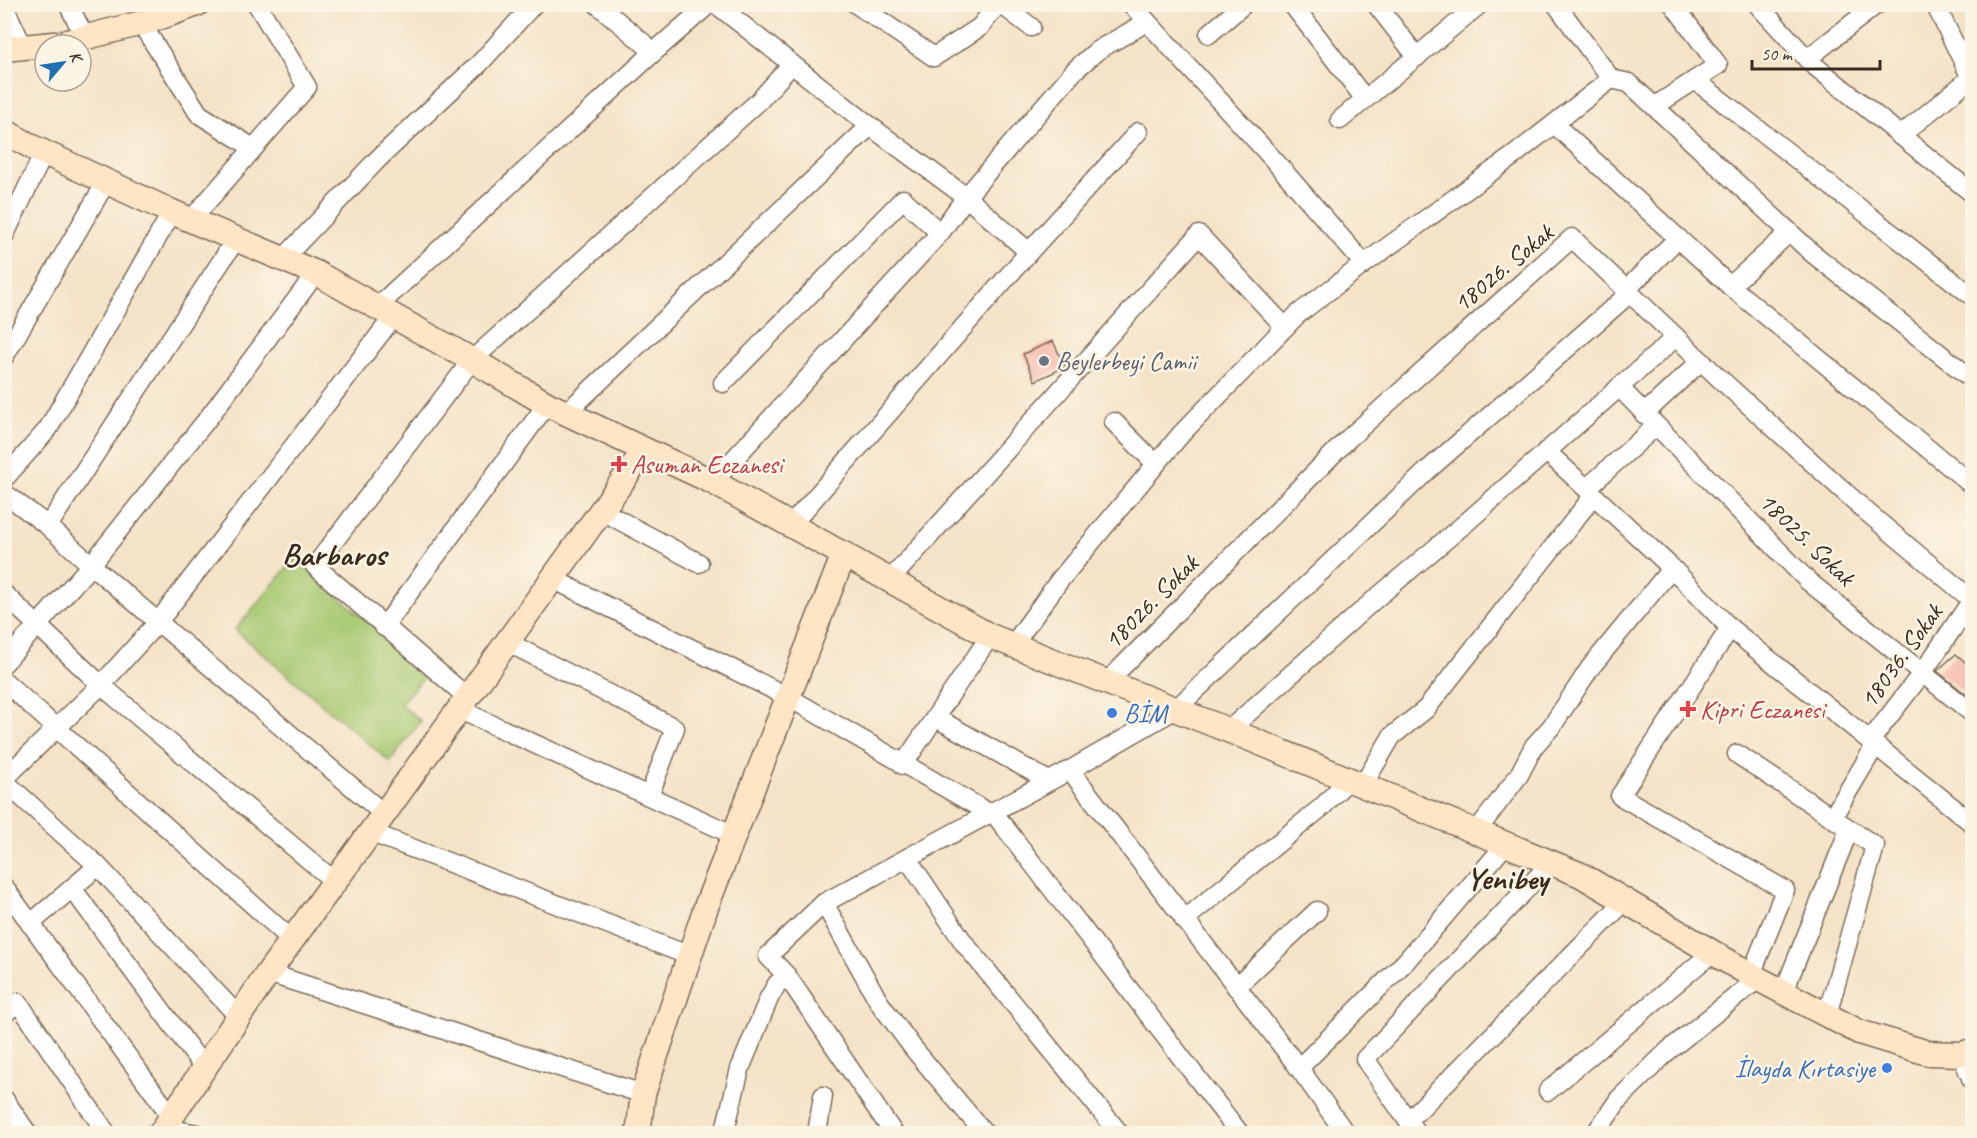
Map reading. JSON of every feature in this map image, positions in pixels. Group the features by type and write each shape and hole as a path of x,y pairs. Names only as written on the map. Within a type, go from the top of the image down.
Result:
{"main road":[{"path":"93,34 151,15 197,4"},
{"path":"14,48 33,46"},
{"path":"4,131 106,182 316,273 556,409 713,482 990,636 1229,730 1581,875 1755,977 1859,1032 1928,1053 1967,1053"},
{"path":"165,1126 268,973 644,451"},
{"path":"638,1134 643,1095 706,907 844,554"}],"street":[{"path":"68,4 83,33"},
{"path":"4,479 48,429 181,216 253,148 307,87 257,4"},
{"path":"283,259 378,159 479,64 534,4"},
{"path":"597,4 654,52"},
{"path":"239,1017 98,866 4,780 101,685 158,622 386,312 654,52 709,4"},
{"path":"716,4 870,126 966,197 1029,252"},
{"path":"855,4 934,57 980,27 999,4 1031,27"},
{"path":"1131,4 1273,159 1364,264"},
{"path":"1209,34 1244,4"},
{"path":"1292,4 1365,99"},
{"path":"1376,4 1417,57"},
{"path":"1556,4 1611,79 1629,83 1812,253 1972,379"},
{"path":"1655,106 1718,65 1673,4"},
{"path":"1757,4 1807,59 1972,193"},
{"path":"1807,59 1857,10 1877,4"},
{"path":"1900,136 1972,78 1935,4"},
{"path":"4,6 14,48"},
{"path":"1340,120 1417,57 1468,8"},
{"path":"151,15 199,114 253,148"},
{"path":"713,482 940,233 966,197 1075,70 1098,50 1147,22"},
{"path":"734,835 649,796 463,703 384,627 315,566 472,360 759,100 792,64"},
{"path":"1013,645 1059,581 1182,433 1298,314 1513,156 1611,79"},
{"path":"1695,80 1972,296"},
{"path":"1554,124 1730,286 1972,485"},
{"path":"384,627 556,409 870,126"},
{"path":"791,525 1029,252 1138,132"},
{"path":"4,236 44,153"},
{"path":"4,357 106,182"},
{"path":"723,383 903,200 940,233"},
{"path":"1730,286 1790,232"},
{"path":"890,580 1199,235 1285,327"},
{"name":"18026. Sokak","path":"1107,682 1349,438 1572,238 1701,361 1868,513 1972,600"},
{"path":"894,1134 787,976 768,956 824,903 1070,770 1176,709 1429,469 1628,292 1678,238"},
{"path":"48,526 236,239"},
{"path":"4,663 91,565 209,417 316,273"},
{"path":"1229,730 1365,608 1468,521 1676,337"},
{"path":"1184,920 1356,782 1392,736 1426,709 1591,492 1701,361"},
{"name":"18025. Sokak","path":"1618,387 1808,581 1972,713"},
{"path":"1114,422 1156,464"},
{"path":"1546,451 1672,568 1730,627 1972,824"},
{"path":"4,493 48,526 158,622 377,823 690,956"},
{"path":"602,512 699,563"},
{"path":"1476,832 1519,775 1534,746 1552,726 1590,668 1672,568"},
{"path":"553,579 788,698 991,813 1240,1134"},
{"path":"4,594 101,685 334,881"},
{"name":"18036. Sokak","path":"1832,818 1872,743 1972,600"},
{"path":"1595,1134 1619,1098 1669,1050 1755,977 1785,890 1620,796 1730,627"},
{"path":"903,765 990,636"},
{"path":"507,642 675,728 649,796"},
{"path":"4,681 292,940"},
{"path":"936,718 1049,781"},
{"path":"1737,754 1875,846 1827,1015"},
{"path":"1070,770 1299,1068 1346,1134"},
{"path":"1784,991 1849,830"},
{"path":"1299,1068 1406,961 1506,844"},
{"path":"907,858 964,943 1120,1134"},
{"path":"1417,1134 1365,1059 1551,863"},
{"path":"30,924 98,866"},
{"path":"4,887 10,910 30,924 165,1126 198,1134"},
{"path":"72,888 204,1068"},
{"path":"1417,1112 1626,900"},
{"path":"824,903 879,1002 985,1134"},
{"path":"1236,987 1317,910"},
{"path":"1548,1091 1713,952"},
{"path":"268,973 643,1095"},
{"path":"724,1134 740,1070 769,998 777,984 787,976"},
{"path":"4,1014 18,1002 106,1134"},
{"path":"1967,1053 1972,1080"},
{"path":"818,1134 823,1096"},
{"path":"4,1099 27,1133"}],"green space":[{"path":"295,558 427,674 400,704 421,721 390,762 235,630"}],"building":[{"name":"Beylerbeyi Camii","path":"1053,341 1065,367 1035,381 1023,354"},
{"path":"1956,654 1972,668 1972,699 1937,671"}],"place":[{"name":"Beylerbeyi Camii","path":"1044,361"},
{"name":"Asuman Eczanesi","path":"619,464"},
{"name":"Kipri Eczanesi","path":"1688,709"},
{"name":"BİM","path":"1112,713"},
{"name":"İlayda Kırtasiye","path":"1887,1068"}],"district":[{"name":"Barbaros","path":"334,554"},
{"name":"Yenibey","path":"1507,878"}]}
